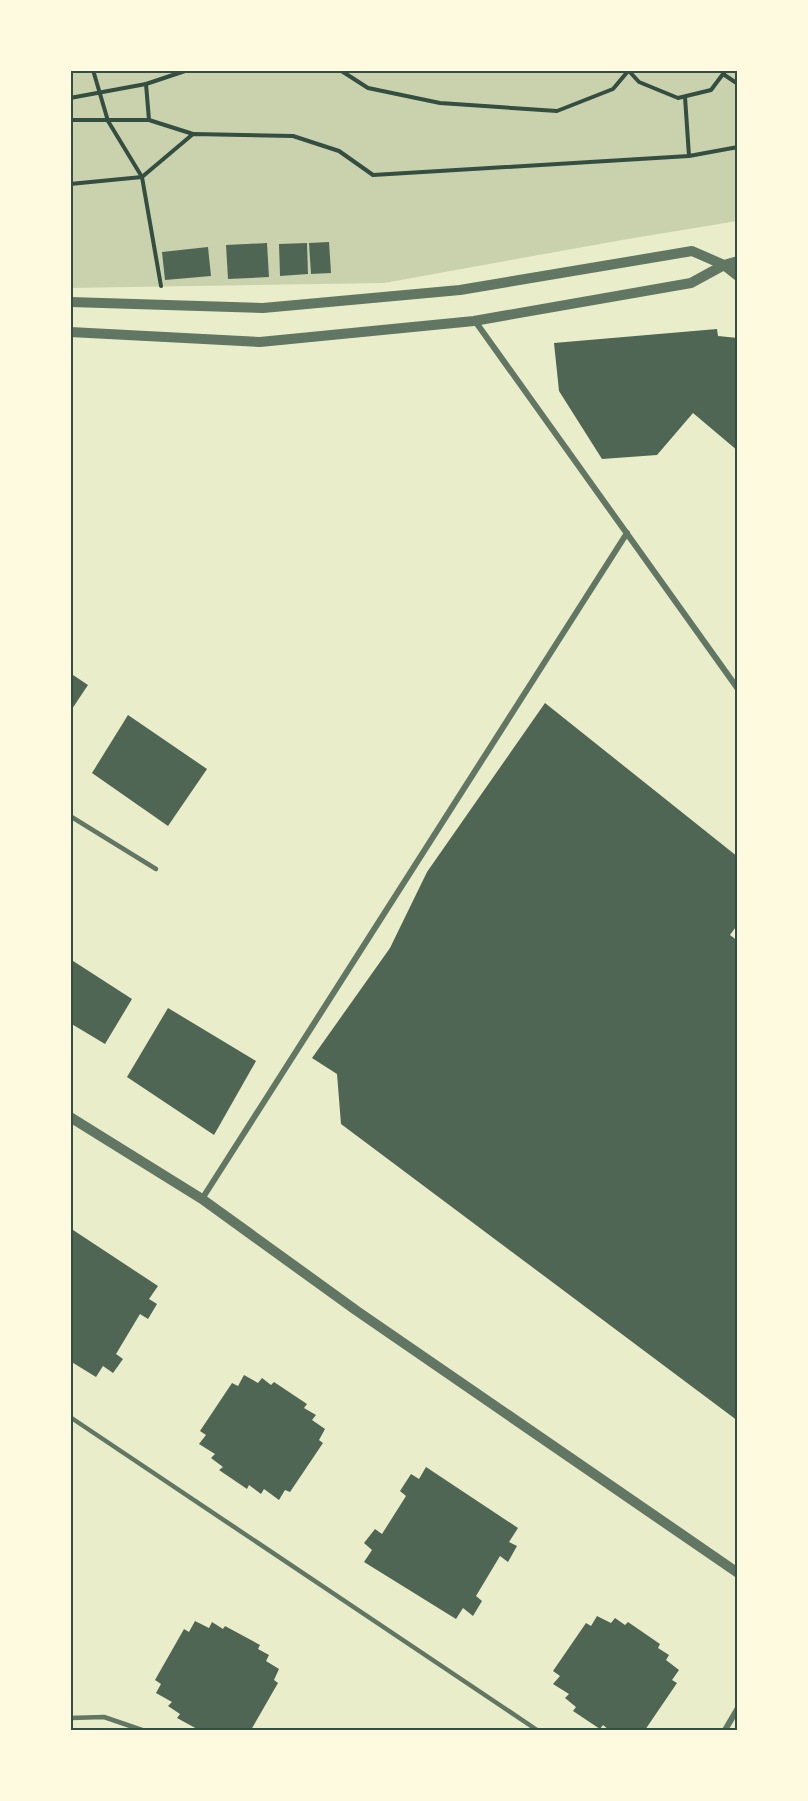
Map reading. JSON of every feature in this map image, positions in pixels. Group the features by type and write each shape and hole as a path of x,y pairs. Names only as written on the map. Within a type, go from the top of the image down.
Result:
{"street":[{"path":"70,302 263,308 460,290 692,251 724,266 738,276"},
{"path":"70,332 260,342 474,321 691,283 738,261"},
{"path":"474,321 738,689"},
{"path":"202,1199 627,533"},
{"path":"70,1117 202,1199 357,1311 738,1573"},
{"path":"725,1731 738,1708"}],"lane":[{"path":"70,816 156,869"},
{"path":"70,1418 537,1731"},
{"path":"70,1718 104,1717 142,1731"}],"path":[{"path":"93,70 108,121 142,177 165,305"},
{"path":"70,98 146,84 188,70"},
{"path":"340,70 368,88 440,104 557,111 613,89 629,71 639,82 678,98 711,90 725,72 738,84"},
{"path":"146,84 149,120"},
{"path":"685,97 689,156"},
{"path":"70,120 149,120 193,134 293,136 339,151 373,175 689,156 738,147"},
{"path":"70,184 142,177 193,134"}],"green space":[{"path":"70,71 737,71 737,221 384,283 71,288"}],"building":[{"path":"329,242 331,273 311,274 309,243"},
{"path":"267,243 269,277 228,279 226,245"},
{"path":"307,243 308,274 280,276 279,244"},
{"path":"208,247 211,276 165,280 162,252"},
{"path":"717,329 718,336 738,338 738,451 693,413 657,455 602,459 559,391 554,343"},
{"path":"70,673 88,685 70,712"},
{"path":"545,703 738,857 738,924 730,935 738,941 738,1421 341,1124 337,1074 312,1058 390,948 427,872"},
{"path":"128,715 207,769 168,826 92,773"},
{"path":"70,959 132,999 105,1044 70,1023"},
{"path":"168,1008 256,1061 214,1135 127,1077"},
{"path":"70,1228 158,1286 149,1299 157,1304 148,1319 140,1314 116,1354 123,1359 113,1373 103,1366 96,1377 70,1361"},
{"path":"244,1375 258,1383 262,1378 271,1385 274,1382 307,1404 304,1408 316,1415 312,1420 325,1429 319,1440 323,1443 290,1492 285,1490 279,1500 264,1489 261,1494 249,1485 247,1489 219,1470 223,1467 211,1458 215,1454 199,1444 206,1435 200,1431 232,1383 238,1386"},
{"path":"426,1467 518,1528 509,1542 517,1546 508,1562 500,1556 476,1596 482,1601 473,1616 463,1608 456,1619 364,1562 372,1550 364,1543 375,1529 382,1534 406,1496 400,1491 411,1474 419,1479"},
{"path":"597,1616 611,1623 615,1618 625,1625 628,1622 660,1644 658,1648 669,1655 666,1660 679,1670 672,1680 677,1683 645,1730 609,1730 603,1725 600,1729 573,1711 576,1707 565,1698 569,1694 553,1684 560,1676 553,1671 586,1623 591,1626"},
{"path":"195,1621 209,1628 212,1622 223,1629 225,1626 260,1645 258,1649 269,1655 266,1661 279,1669 274,1680 278,1683 251,1730 199,1730 177,1718 180,1714 168,1706 172,1702 156,1693 161,1684 155,1680 184,1629 189,1632"}]}
